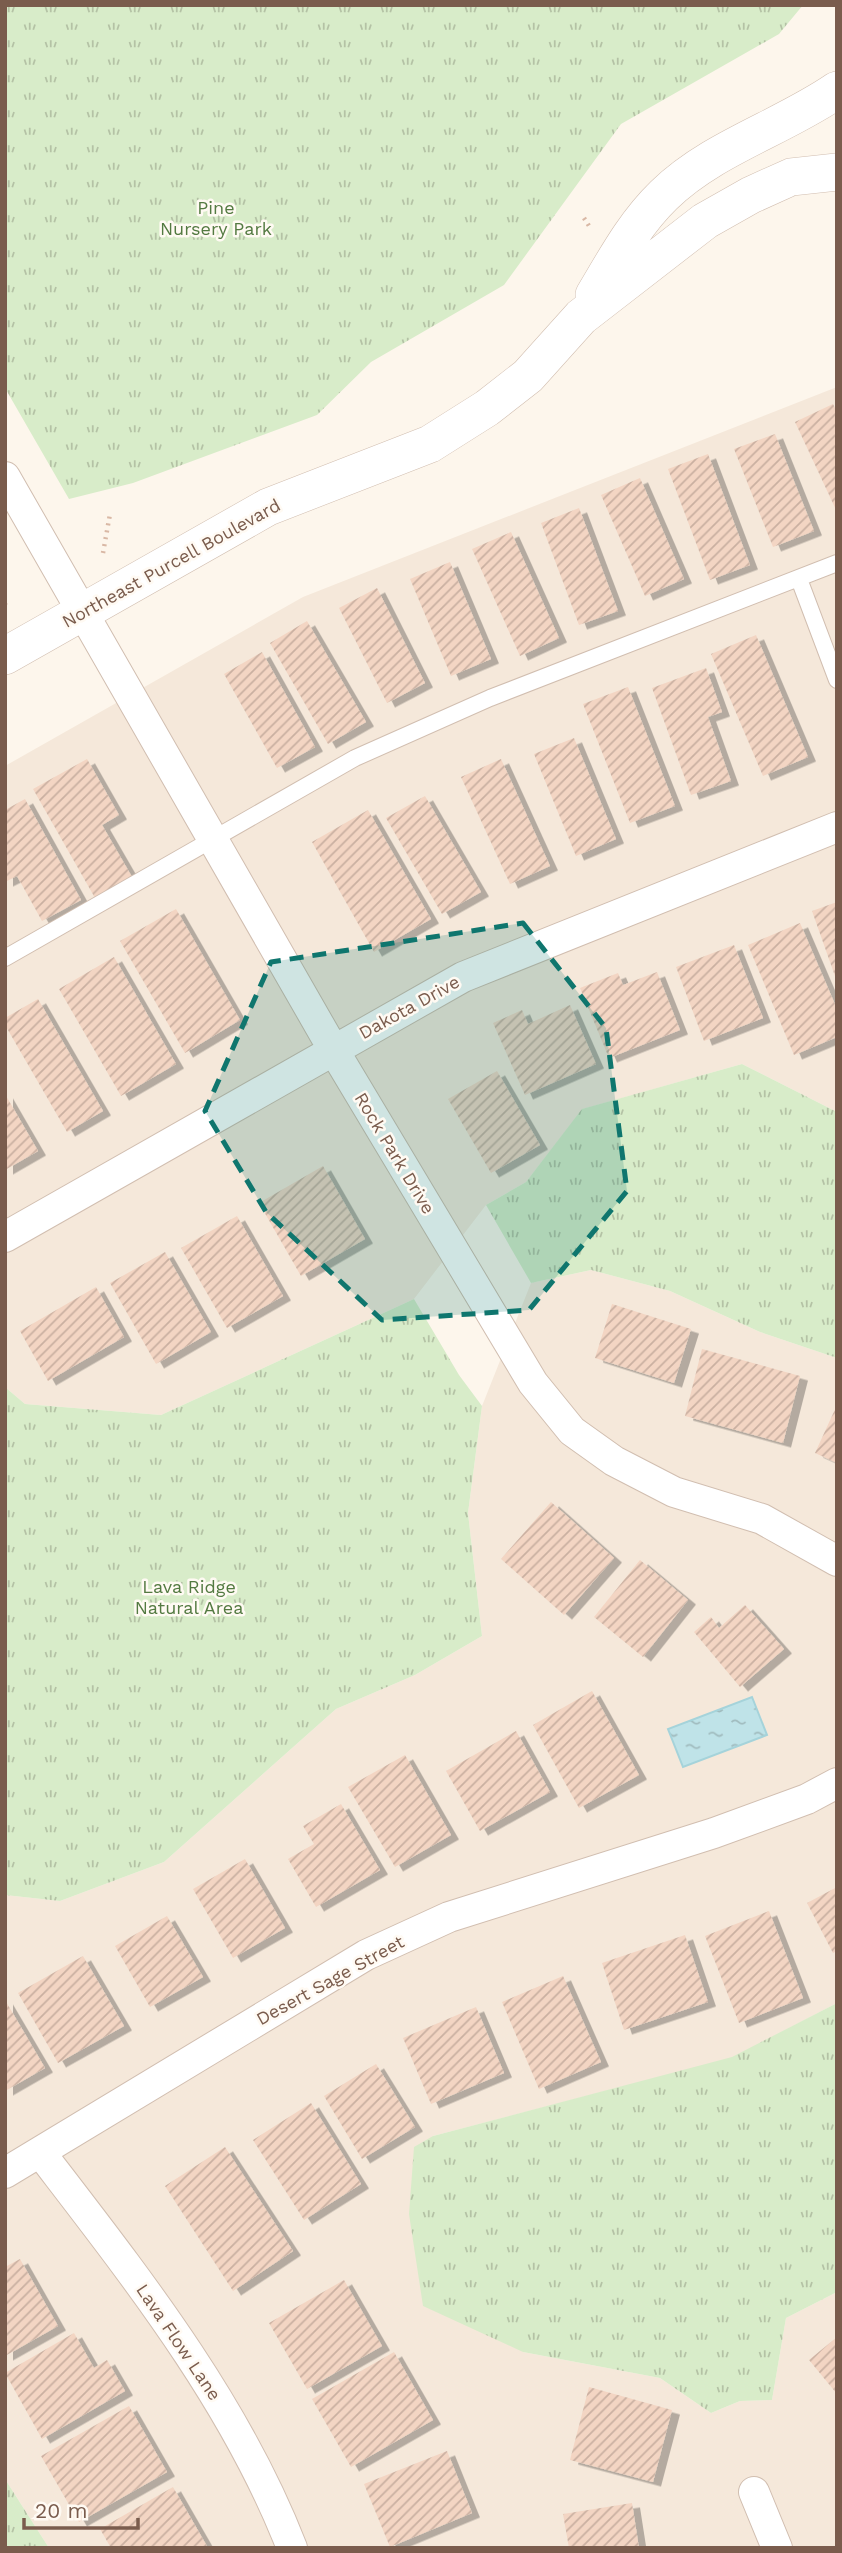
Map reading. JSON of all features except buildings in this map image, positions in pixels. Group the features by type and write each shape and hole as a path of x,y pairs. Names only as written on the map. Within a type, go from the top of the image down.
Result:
{"street":[{"name":"Northeast Purcell Boulevard","path":"581,317 638,223 666,193 706,163 837,90"},
{"name":"Northeast Purcell Boulevard","path":"5,656 268,506 430,444 487,408 528,376 581,317 673,244 751,195 791,177 837,172"},
{"name":"Rock Park Drive","path":"5,477 333,1049 533,1383 572,1431 614,1461 674,1492 762,1519 837,1561"},
{"name":"Dakota Drive","path":"5,1237 463,977 837,827"},
{"name":"Desert Sage Street","path":"5,2173 366,1955 437,1922 715,1833 807,1799 837,1783"},
{"name":"Lava Flow Lane","path":"40,2151 136,2278 208,2381 276,2505 292,2548"},
{"path":"754,2492 777,2548"}],"lane":[{"path":"5,958 355,758 490,698 837,563"},
{"path":"799,579 837,680"}],"path":[{"path":"103,553 110,514"}],"highlighted area":[{"path":"523,923 606,1028 627,1191 529,1310 382,1320 266,1212 205,1111 271,962"}],"shaded area":[{"path":"837,387 837,1112 742,1064 583,1109 526,1182 486,1205 414,1299 161,1415 25,1404 5,1387 5,766 303,597"},
{"path":"591,1270 670,1291 760,1332 837,1358 837,2003 732,2058 433,2136 523,2352 660,2378 711,2413 740,2401 772,2400 786,2318 837,2292 837,2548 49,2548 5,2479 5,1895 60,1901 164,1862 336,1709 415,1675 482,1636 468,1513 482,1406 531,1283"}],"green space":[{"name":"Pine Nursery Park","path":"5,5 803,5 779,34 621,124 504,285 371,362 317,415 133,483 69,499 5,388"},
{"path":"742,1064 837,1112 837,1358 760,1332 670,1291 591,1270 531,1283 486,1205 526,1182 582,1109"},
{"name":"Lava Ridge Natural Area","path":"414,1299 459,1375 482,1406 468,1513 482,1636 415,1675 336,1709 164,1862 60,1901 5,1895 5,1387 25,1404 161,1415"},
{"path":"837,2003 837,2292 786,2318 772,2400 740,2401 711,2413 660,2378 523,2352 423,2306 409,2214 414,2147 433,2136 732,2057"},
{"path":"5,2479 49,2548 5,2548"}],"water":[{"path":"752,1697 767,1735 683,1767 668,1729"}]}
